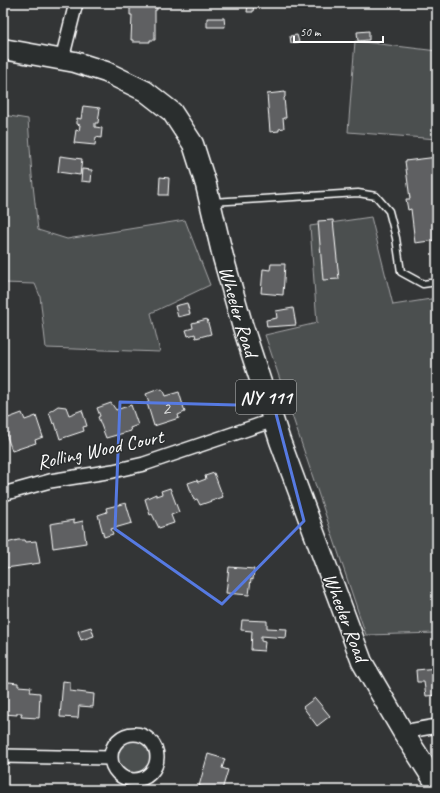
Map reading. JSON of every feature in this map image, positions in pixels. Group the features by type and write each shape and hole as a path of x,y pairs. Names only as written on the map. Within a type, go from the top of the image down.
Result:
{"main road":[{"name":"Wheeler Road","path":"3,49 62,59 106,72 144,92 172,112 193,144 242,324 274,420 362,662 403,732 437,785"}],"street":[{"path":"62,59 76,3"},
{"name":"Rolling Wood Court","path":"3,494 50,480 113,471 144,464 274,420"},
{"path":"403,732 437,726"},
{"path":"3,756 110,758"}],"lane":[{"path":"210,202 358,193 376,196 389,210 396,238 401,272 423,284 437,282"}],"highlighted area":[{"path":"120,402 274,406 304,521 222,604 115,529"}],"shaded area":[{"path":"355,41 437,51 437,139 348,132"},
{"path":"3,115 28,119 38,230 67,239 185,220 210,285 151,313 160,352 46,348 40,296 35,284 3,283"},
{"path":"371,217 393,305 437,298 437,633 366,635 265,335 317,323 310,226"},
{"path":"130,738 138,738 148,743 152,750 152,764 148,771 138,776 130,776 120,771 118,768 115,761 115,753 120,743 123,741"}],"building":[{"path":"130,3 154,3 154,6 157,7 157,10 155,10 155,40 150,40 150,42 133,42 133,40 131,40 132,15 130,15"},
{"path":"248,4 254,4 253,12 247,12"},
{"path":"207,18 224,18 225,27 207,27"},
{"path":"369,31 369,40 358,41 357,32"},
{"path":"297,35 299,42 291,43 290,36"},
{"path":"285,92 284,98 286,118 283,118 284,128 279,129 279,131 270,132 267,94"},
{"path":"83,106 100,108 98,123 95,123 95,127 102,128 101,138 96,137 95,145 74,143 76,130 79,131 80,125 77,124 77,118 81,119"},
{"path":"60,156 82,159 80,175 58,172"},
{"path":"437,157 437,240 415,243 411,209 408,210 406,199 410,199 405,161"},
{"path":"82,169 92,170 91,182 81,181"},
{"path":"160,177 169,178 168,195 159,195"},
{"path":"333,220 339,279 323,280 318,221"},
{"path":"271,264 285,264 283,295 261,293 263,269 270,270"},
{"path":"187,303 190,314 178,317 175,306"},
{"path":"293,308 296,325 267,327 266,320 277,318 276,311"},
{"path":"207,319 211,334 196,338 195,334 188,336 186,330 193,328 192,323"},
{"path":"159,389 163,391 165,396 179,392 185,412 178,415 179,418 154,426 147,403 149,402 146,394"},
{"path":"111,403 116,410 131,405 138,425 130,428 131,431 106,438 98,417 100,416 97,408"},
{"path":"58,406 66,407 69,415 82,410 87,426 83,427 84,431 60,439 55,423 53,424 49,412"},
{"path":"22,413 25,420 36,416 43,437 35,440 36,443 12,451 3,425 3,420"},
{"path":"214,473 223,497 200,505 197,499 194,500 188,483 206,479 205,476"},
{"path":"170,488 179,512 171,515 174,523 159,528 152,514 150,515 145,499 156,494 156,496 162,494 161,491"},
{"path":"126,503 132,523 111,529 113,534 104,537 98,515 107,512 106,508"},
{"path":"74,520 74,523 83,521 86,543 53,548 50,524"},
{"path":"18,540 25,540 26,542 36,541 40,563 6,568 3,544"},
{"path":"229,567 254,569 249,595 226,593"},
{"path":"242,620 267,621 267,628 287,629 286,638 261,636 261,641 265,642 264,651 251,650 252,631 241,630"},
{"path":"91,627 94,636 81,640 78,631"},
{"path":"437,668 437,695 426,696 424,682 417,682 416,670"},
{"path":"63,681 70,682 70,691 94,694 93,707 79,706 78,718 60,717"},
{"path":"9,682 18,683 18,686 31,687 30,692 40,693 39,718 21,717 22,713 17,713 17,715 4,714 6,684"},
{"path":"315,698 330,716 317,726 303,707"},
{"path":"208,754 225,759 222,768 228,770 222,790 214,790 199,786"}]}
